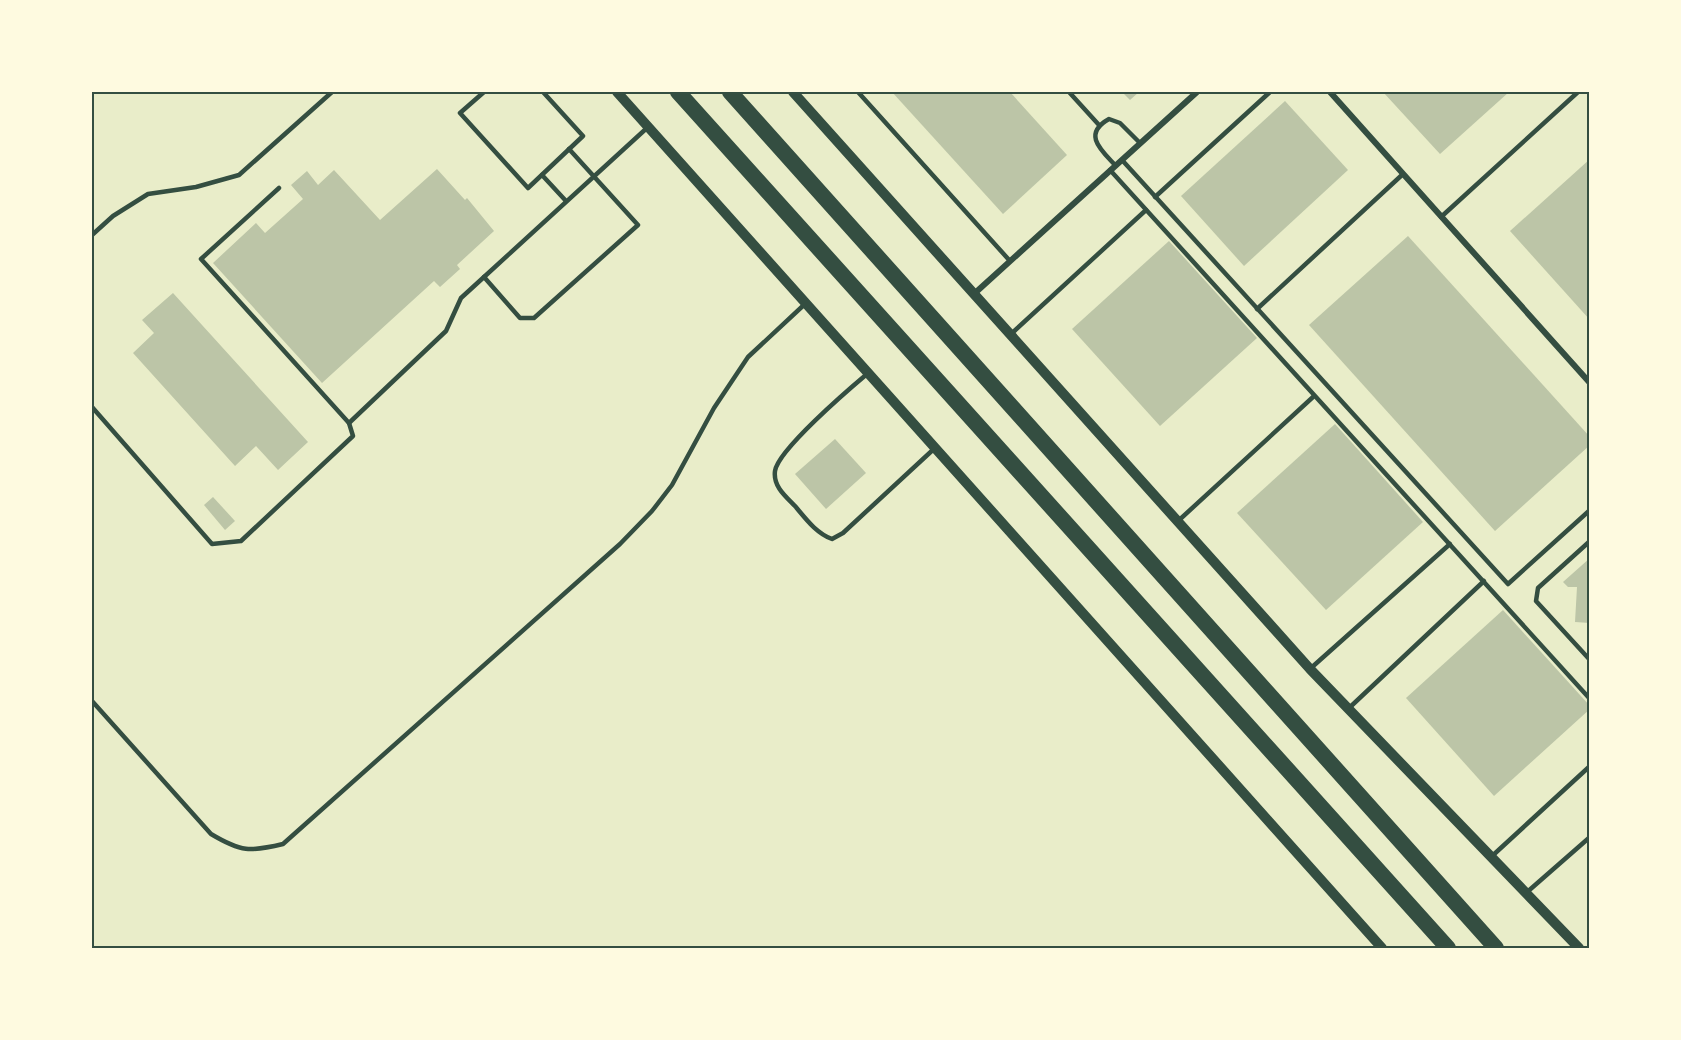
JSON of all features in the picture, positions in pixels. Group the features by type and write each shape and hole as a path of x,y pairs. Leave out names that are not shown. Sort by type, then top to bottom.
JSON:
{"highway":[{"path":"678,92 1448,948"},
{"path":"730,92 1496,948"}],"street":[{"path":"617,92 1382,948"},
{"path":"793,92 1311,669 1580,948"},
{"path":"975,293 1197,92"},
{"path":"1330,92 1590,383"}],"lane":[{"path":"92,236 113,216 148,194 196,187 239,175 332,92"},
{"path":"484,92 460,113 528,188 583,136 543,92"},
{"path":"858,92 1010,261"},
{"path":"1069,92 1100,125"},
{"path":"1155,197 1270,92"},
{"path":"1442,217 1578,92"},
{"path":"1140,143 1115,120 1109,119 1100,125 1095,133 1098,146 1112,168 1146,210 1313,397 1590,699"},
{"path":"349,423 446,331 461,298 648,127"},
{"path":"484,277 520,318 534,318 638,225 569,149"},
{"path":"1122,160 1508,584 1590,510"},
{"path":"1257,309 1403,174"},
{"path":"542,175 566,201"},
{"path":"92,407 212,544 242,542 353,436 349,423 201,259 279,188"},
{"path":"1011,334 1146,210"},
{"path":"92,701 211,834 233,847 258,850 283,844 620,544 652,511 677,477 735,374 748,357 806,303"},
{"path":"868,372 828,408 781,457 775,471 778,488 821,535 832,539 843,533 936,447"},
{"path":"1177,522 1313,397"},
{"path":"1590,541 1538,588 1536,601 1590,660"},
{"path":"1311,669 1450,544"},
{"path":"1348,709 1484,581"},
{"path":"1491,857 1590,766"},
{"path":"1526,893 1590,837"}],"building":[{"path":"892,92 1010,92 1067,155 1003,214"},
{"path":"1122,92 1139,92 1130,100"},
{"path":"1383,92 1509,92 1440,154"},
{"path":"1285,101 1348,170 1244,266 1181,196"},
{"path":"1590,159 1590,320 1510,231"},
{"path":"437,169 465,200 467,198 494,231 457,265 460,269 440,287 434,281 322,383 213,263 256,223 265,233 303,199 291,185 307,171 318,185 334,170 380,220"},
{"path":"1408,236 1590,437 1590,445 1495,531 1309,325"},
{"path":"1169,241 1257,338 1160,426 1072,329"},
{"path":"173,293 308,442 278,470 256,446 235,466 133,353 154,333 142,320"},
{"path":"1335,424 1423,522 1326,610 1237,513"},
{"path":"835,439 866,473 826,509 795,474"},
{"path":"213,497 235,521 225,530 204,505"},
{"path":"1590,558 1590,623 1575,622 1577,587 1568,587 1563,582"},
{"path":"1503,610 1590,706 1590,709 1494,796 1406,698"}]}
